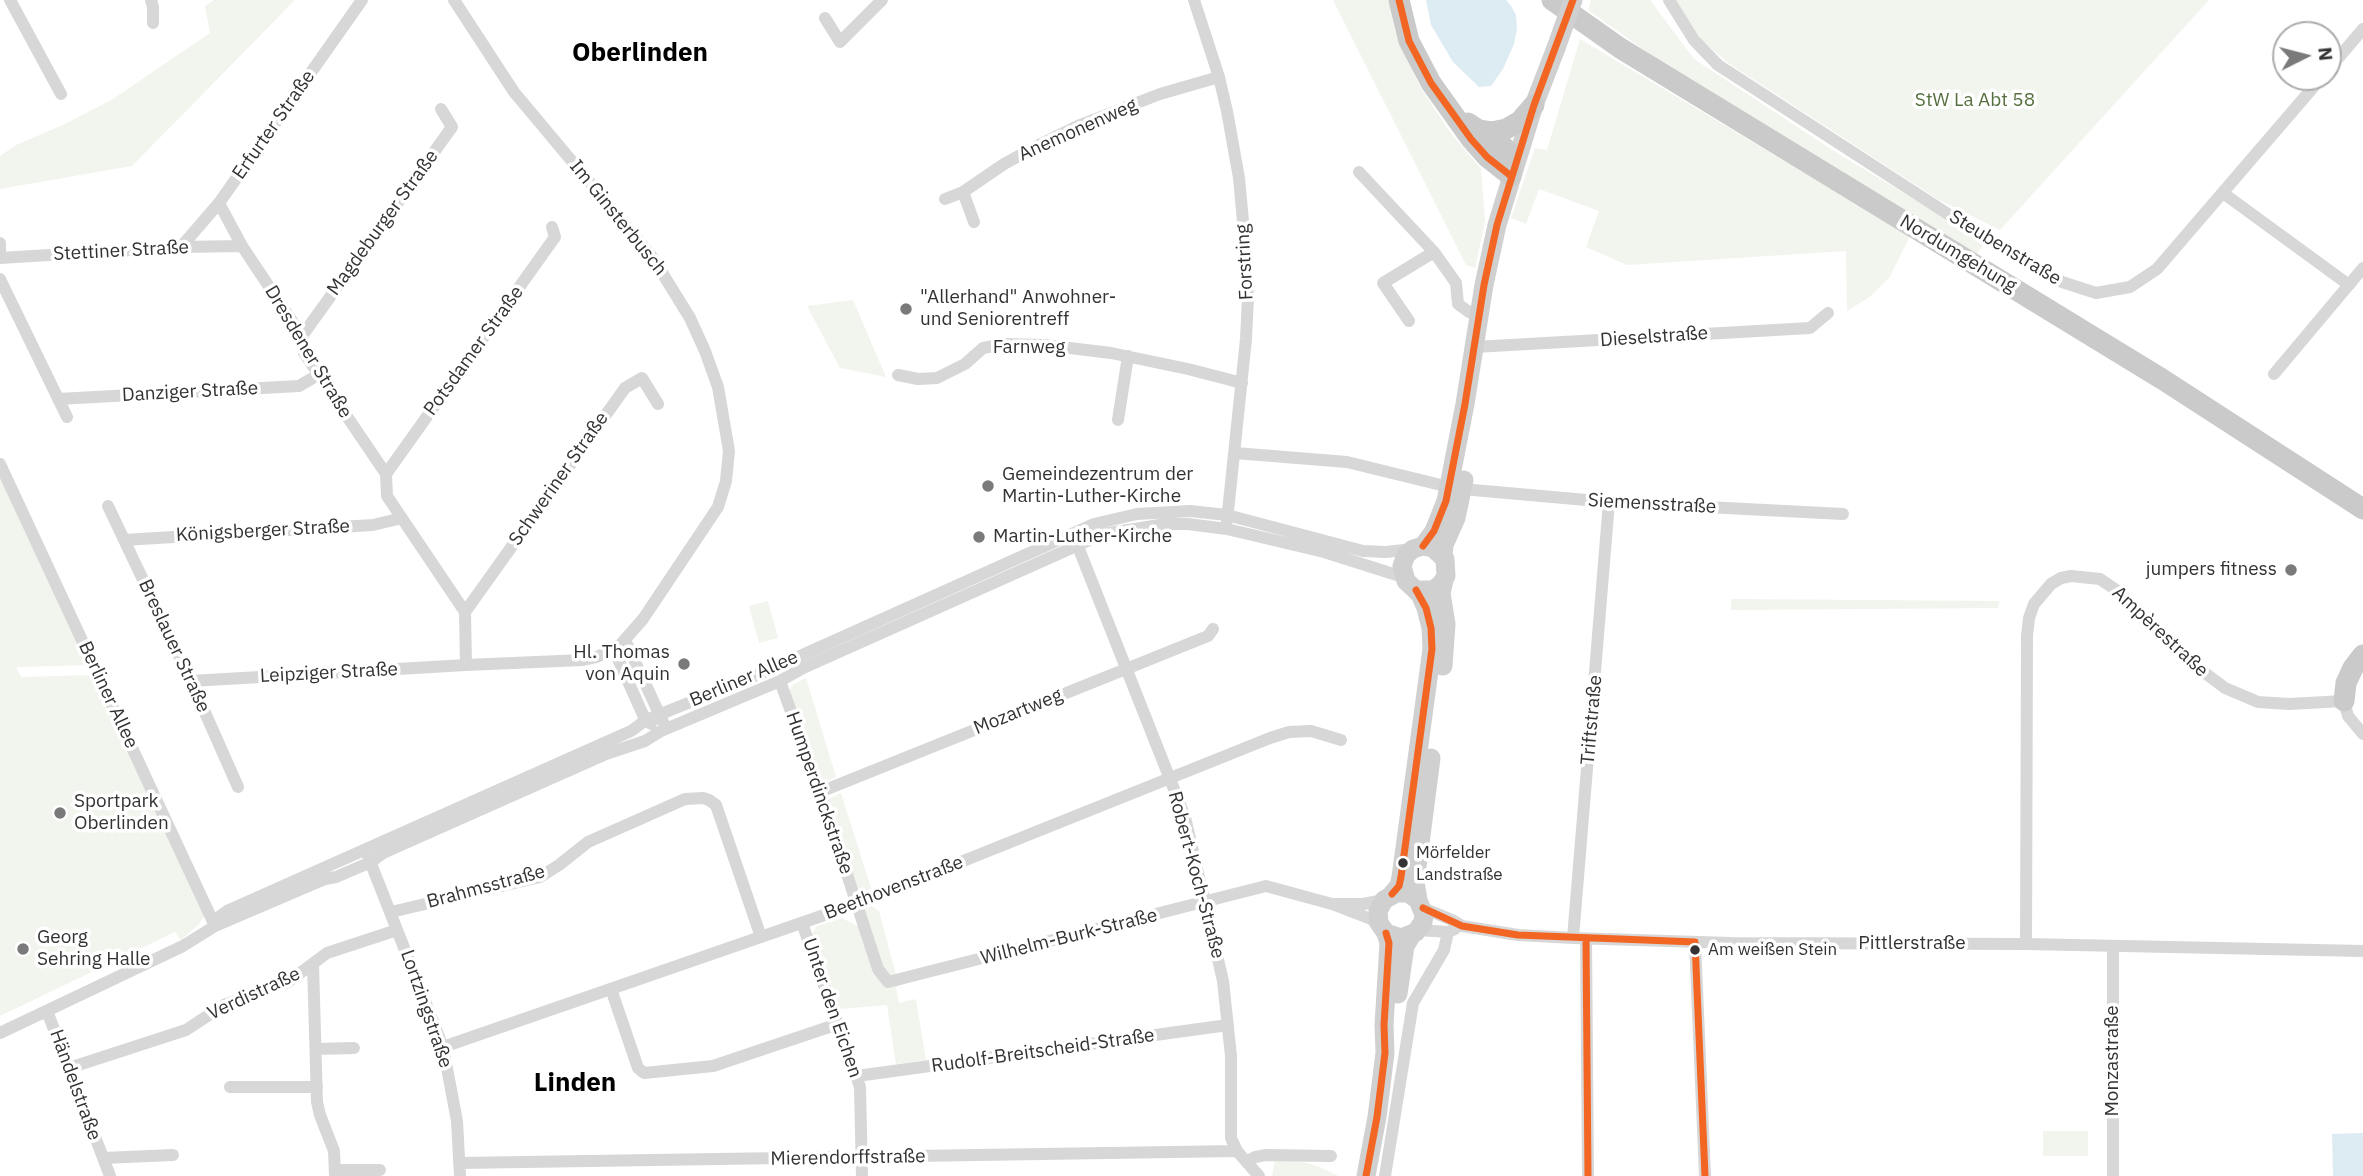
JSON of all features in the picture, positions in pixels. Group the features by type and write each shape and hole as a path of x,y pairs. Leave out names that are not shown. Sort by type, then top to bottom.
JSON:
{"main road":[{"name":"Nordumgehung","path":"1552,0 1619,48 2162,379 2363,509"},
{"path":"1385,1053 1393,1029 1405,946 1423,922 1415,883 1445,647 1446,624 1441,593 1447,570 1443,549 1456,518 1454,467 1479,314 1492,246 1511,176 1573,0"},
{"path":"1401,6 1414,53 1442,99 1487,157 1511,176"},
{"path":"1442,99 1457,115 1504,147 1510,154 1511,176"},
{"path":"1476,129 1492,132 1506,129 1520,121 1534,105"},
{"path":"1366,1176 1385,1053 1384,1024 1389,954 1378,911 1399,886 1401,877 1432,649 1429,618 1410,584 1404,560 1418,548 1438,522 1456,488 1470,440 1475,347"},
{"path":"1418,548 1433,548 1443,556"},
{"path":"1410,584 1431,591 1444,580"},
{"path":"2344,701 2346,683 2363,655"},
{"path":"1388,897 1404,892 1420,904"},
{"path":"1384,930 1396,938 1415,933"}],"street":[{"path":"10,0 61,94"},
{"path":"151,0 153,23"},
{"name":"Erfurter Straße","path":"181,247 219,202 362,0"},
{"name":"Im Ginsterbusch","path":"454,0 514,92 653,258 690,318 718,387 729,451 723,495 712,519 643,618 614,650"},
{"path":"825,18 840,42 882,0"},
{"name":"Forstring","path":"1194,0 1219,77 1234,146 1245,243 1248,297 1227,529"},
{"name":"Steubenstraße","path":"1669,0 1694,40 1718,65 1968,227 2074,288 2096,293 2124,289 2140,282 2164,262 2310,91"},
{"path":"2342,54 2363,29"},
{"name":"Anemonenweg","path":"945,199 963,192 1004,164 1080,125 1160,94 1219,77"},
{"name":"Magdeburger Straße","path":"302,336 452,127 441,109"},
{"path":"1359,172 1434,253 1456,283 1458,304 1469,312 1479,314"},
{"path":"963,192 974,222"},
{"path":"2223,193 2349,285"},
{"name":"Dresdener Straße","path":"219,202 242,246 302,336 304,353 386,474 387,496 465,612"},
{"name":"Potsdamer Straße","path":"386,474 555,237 552,227"},
{"name":"Stettiner Straße","path":"0,251 242,246"},
{"path":"1409,321 1383,283 1434,253"},
{"path":"2274,374 2363,268"},
{"path":"0,279 66,417"},
{"name":"Dieselstraße","path":"1475,347 1810,328 1828,313"},
{"name":"Farnweg","path":"898,375 918,379 945,375 991,345 1045,345 1128,356 1242,383"},
{"path":"1118,420 1128,356"},
{"name":"Danziger Straße","path":"58,399 299,386 318,375"},
{"name":"Schweriner Straße","path":"465,612 625,388 642,378 658,404"},
{"name":"Siemensstraße","path":"1235,453 1347,462 1456,488 1609,502 1843,514"},
{"name":"Berliner Allee","path":"0,464 215,926"},
{"name":"Triftstraße","path":"1588,1176 1580,939 1609,502"},
{"name":"Breslauer Straße","path":"108,506 238,787"},
{"name":"Berliner Allee","path":"215,926 224,912 631,731 646,720 867,626 1073,532 1114,518 1156,511 1227,515 1410,584"},
{"name":"Königsberger Straße","path":"124,540 373,525 402,517"},
{"name":"Berliner Allee","path":"0,1033 183,946 215,926 371,862 383,853 606,754 645,741 664,730 780,681 803,668 1111,532 1166,524 1188,524 1363,551 1386,552 1418,548"},
{"name":"Robert-Koch-Straße","path":"1073,532 1185,817 1219,954 1231,1056 1230,1128 1237,1151"},
{"name":"Ampèrestraße","path":"2026,944 2027,636 2034,604 2051,584 2061,578 2081,575 2100,579 2110,585 2201,670 2245,699 2289,704 2344,701"},
{"path":"465,612 466,666 583,660 614,650 646,720 664,730"},
{"name":"Mozartweg","path":"820,792 1208,636 1213,629"},
{"path":"625,640 660,715 664,730"},
{"name":"Leipziger Straße","path":"191,681 466,666"},
{"name":"Humperdinckstraße","path":"780,681 856,904"},
{"path":"2344,701 2348,716 2355,728 2363,734"},
{"name":"Beethovenstraße","path":"443,1047 856,904 1270,738 1289,732 1311,731 1341,740"},
{"name":"Brahmsstraße","path":"391,912 540,877 588,842 685,799 703,798 716,806 761,937"},
{"name":"Lortzingstraße","path":"365,849 443,1047 452,1089 460,1169"},
{"name":"Wilhelm-Burk-Straße","path":"856,904 878,970 888,982 1259,887 1270,886 1332,904 1371,919 1384,930"},
{"name":"Wilhelm-Burk-Straße","path":"1332,904 1363,904 1388,897"},
{"name":"Pittlerstraße","path":"1420,904 1462,926 1518,935 1580,939 2363,951"},
{"name":"Unter den Eichen","path":"802,923 860,1087 862,1176"},
{"path":"1415,933 1448,932 1462,926"},
{"name":"Verdistraße","path":"69,1068 186,1030 218,1008 288,982 334,950 397,930"},
{"path":"1385,1176 1411,1011 1417,994 1444,950 1448,932"},
{"path":"1695,942 1705,1176"},
{"name":"Monzastraße","path":"2113,947 2113,1176"},
{"path":"313,964 318,1108 333,1146 335,1173 380,1170"},
{"path":"611,989 638,1068 644,1073 713,1066 838,1024"},
{"name":"Händelstraße","path":"47,1011 110,1176"},
{"name":"Rudolf-Breitscheid-Straße","path":"857,1076 1228,1025"},
{"path":"316,1049 354,1048"},
{"path":"230,1087 317,1087"},
{"path":"1237,1151 1259,1176"},
{"name":"Mierendorffstraße","path":"460,1169 862,1157 1237,1151"},
{"name":"Händelstraße","path":"103,1158 173,1155"},
{"path":"1247,1161 1266,1155 1331,1156"}],"green space":[{"path":"214,0 295,0 132,166 0,189 0,156 16,145 113,99 210,33 205,6"},
{"path":"1333,0 1390,0 1396,33 1419,85 1450,132 1481,169 1485,222 1475,268 1466,265"},
{"path":"1591,0 1650,0 1694,59 1837,153 1986,242 1976,255 1661,62 1588,10"},
{"name":"StW La Abt 58","path":"1675,0 2209,0 2000,230 1939,200 1728,63 1702,40"},
{"path":"1580,39 1910,236 1889,278 1871,296 1847,311 1846,251 1627,265 1586,247 1599,211 1539,189 1526,224 1511,218 1535,148 1547,150"},
{"path":"853,300 886,377 840,368 807,306"},
{"name":"Sportpark Oberlinden","path":"0,459 90,665 16,667 21,677 95,675 208,912 181,940 175,932 0,1016"},
{"path":"1731,599 1999,601 1998,608 1731,610"},
{"path":"768,601 778,638 759,643 749,606"},
{"path":"806,678 836,777 827,781 819,777 789,692 792,685"},
{"path":"841,793 871,888 865,891 858,889 828,805 829,799"},
{"path":"872,906 879,911 899,986 896,987 899,1003 916,999 926,1060 896,1064 887,1005 839,1009 812,934 817,926 842,918 857,926 866,923 862,909"},
{"path":"2043,1131 2088,1131 2088,1156 2043,1156"},
{"path":"1275,1159 1292,1159 1339,1176 1272,1176"}],"shaded area":[{"path":"1426,0 1506,0 1511,6 1516,15 1514,44 1503,69 1491,86 1479,87 1453,62 1431,25"},
{"path":"2363,1133 2363,1176 2333,1176 2332,1134"}],"transit line":[{"path":"1399,0 1409,41 1431,83 1471,139 1487,157 1511,176"},
{"path":"1423,546 1434,531 1446,501 1497,225 1534,105 1573,0"},
{"path":"1392,894 1399,886 1401,877 1432,649 1426,608 1416,590"},
{"path":"1423,908 1462,926 1518,935 1695,942"},
{"path":"1366,1176 1385,1053 1389,943 1386,933"},
{"path":"1586,939 1588,1176"},
{"path":"1695,942 1705,1176"}],"place":[{"name":"\"Allerhand\" Anwohner- und Seniorentreff","path":"906,309"},
{"name":"Gemeindezentrum der Martin-Luther-Kirche","path":"988,486"},
{"name":"Martin-Luther-Kirche","path":"979,537"},
{"name":"jumpers fitness","path":"2291,570"},
{"name":"Hl. Thomas von Aquin","path":"684,664"},
{"name":"Sportpark Oberlinden","path":"60,813"},
{"name":"Mörfelder Landstraße","path":"1403,863"},
{"name":"Georg Sehring Halle","path":"23,949"},
{"name":"Am weißen Stein","path":"1695,950"}],"district":[{"name":"Oberlinden","path":"640,53"},
{"name":"Linden","path":"575,1083"}]}
